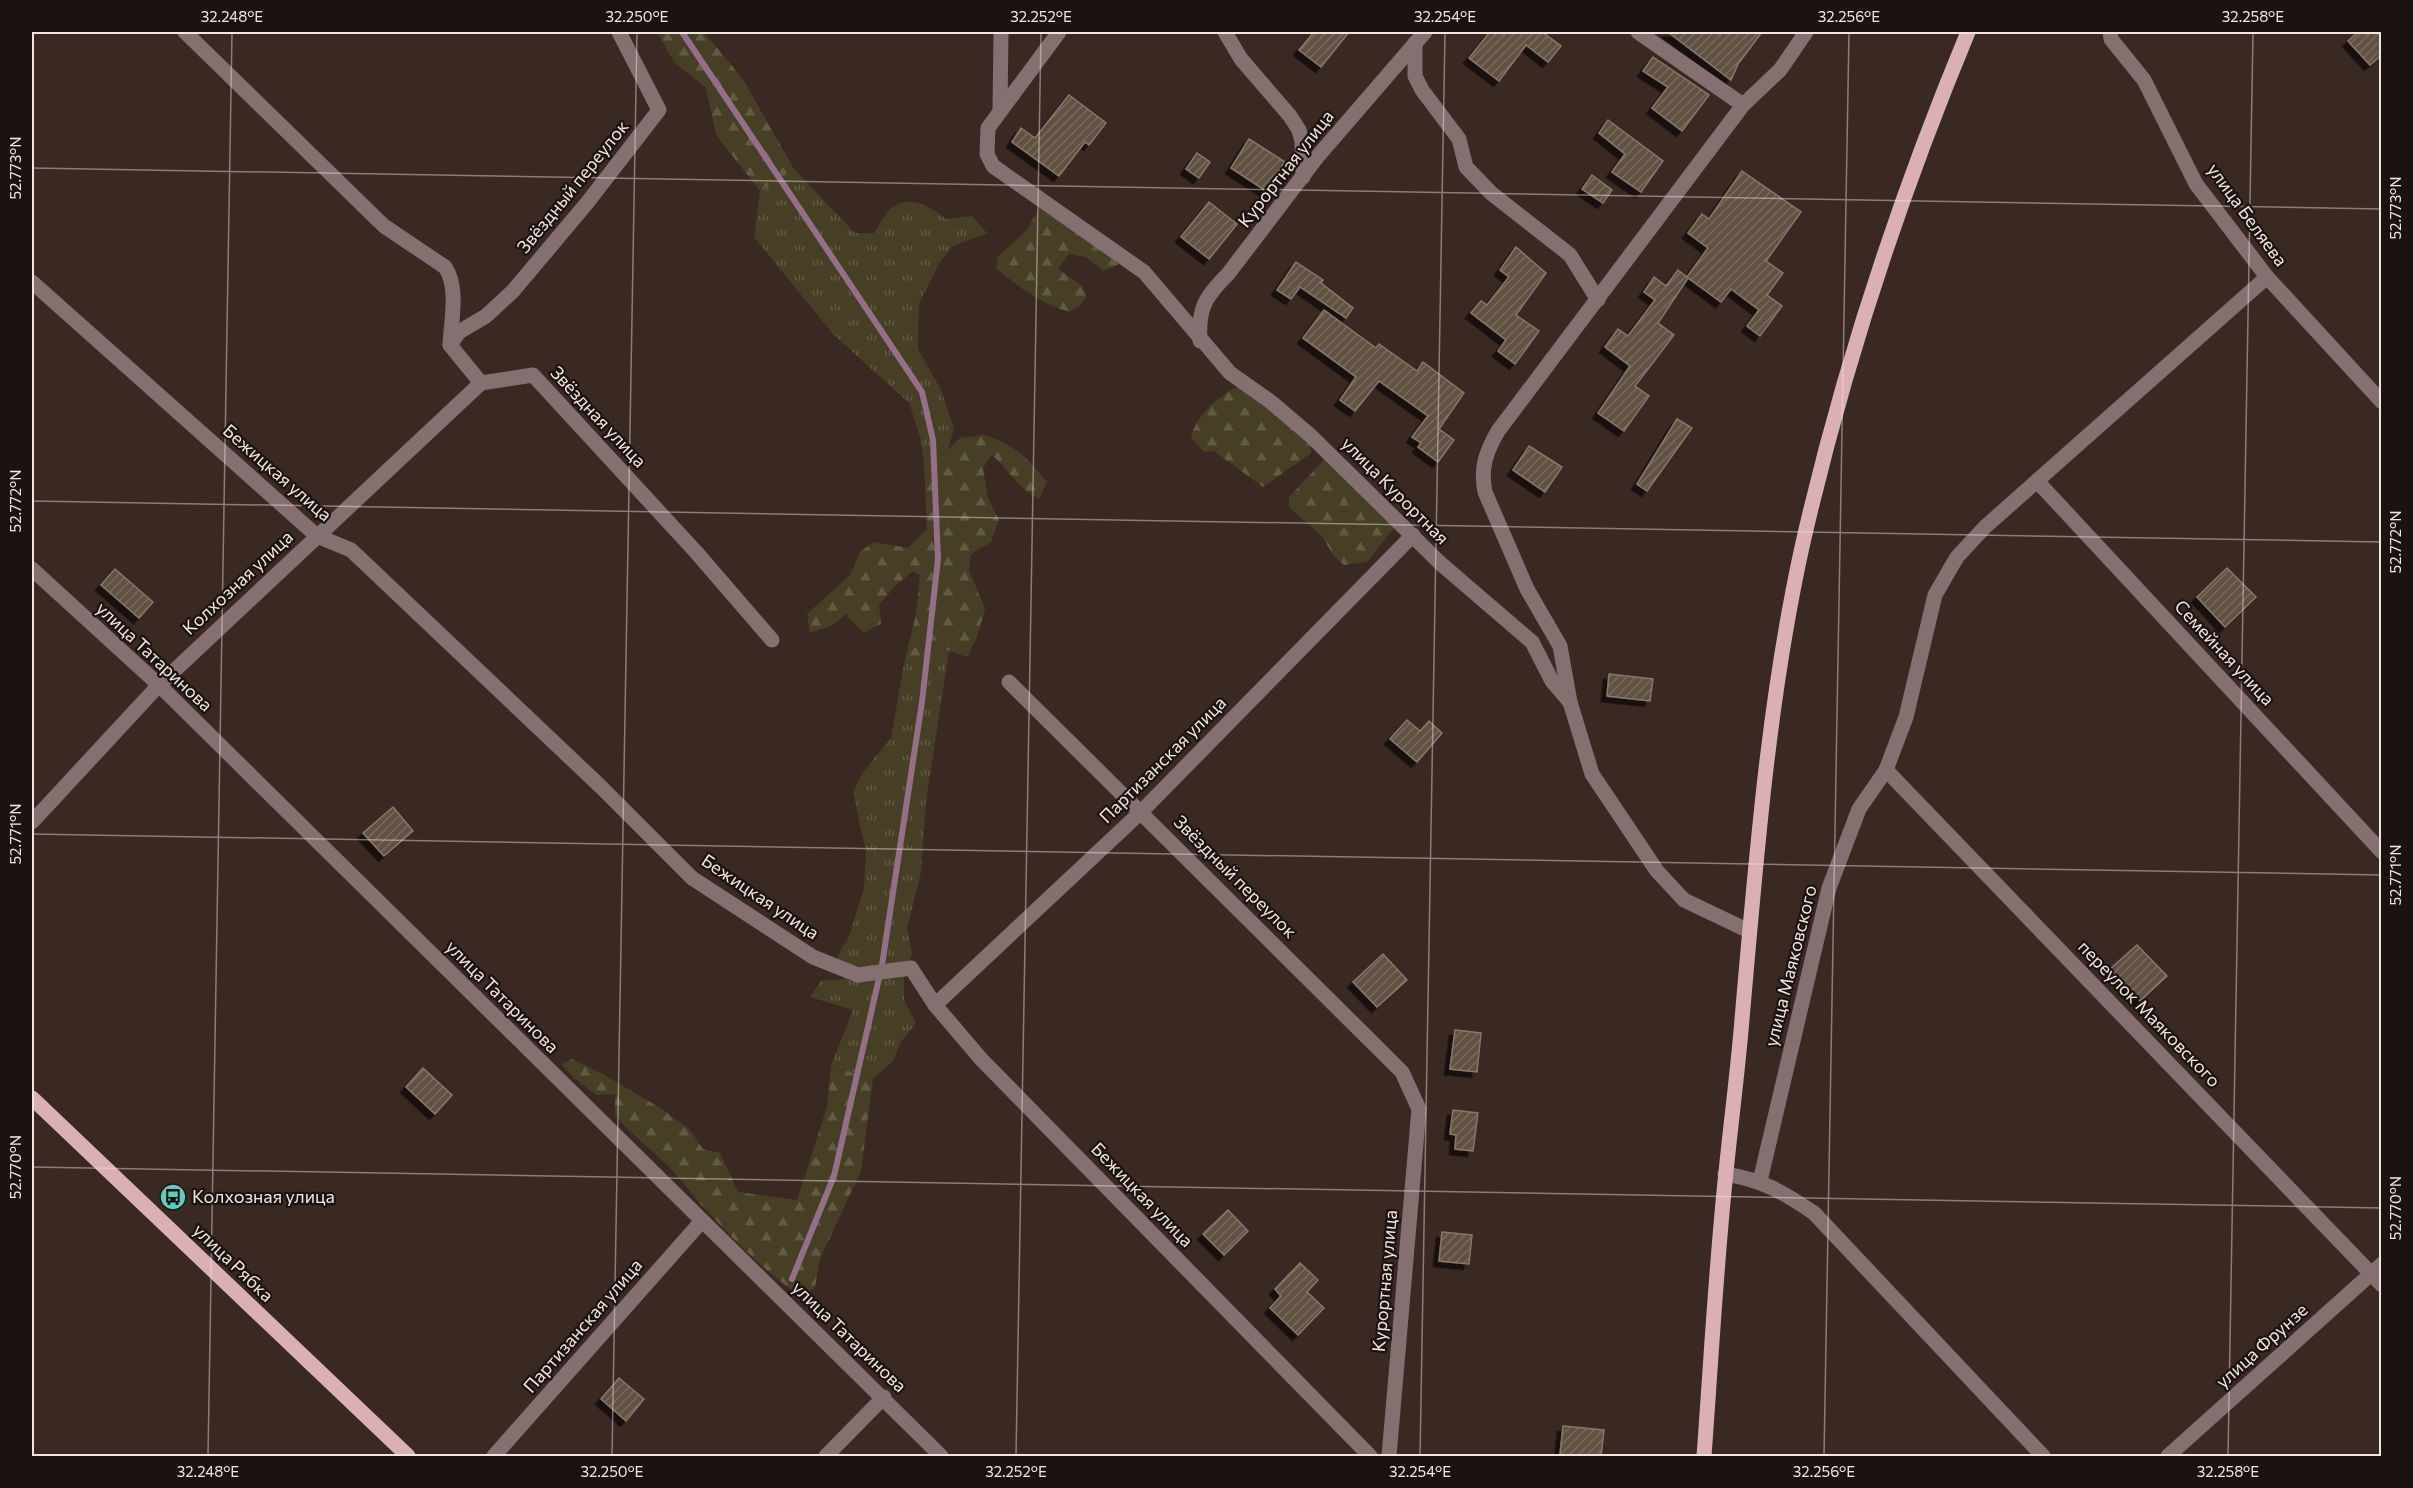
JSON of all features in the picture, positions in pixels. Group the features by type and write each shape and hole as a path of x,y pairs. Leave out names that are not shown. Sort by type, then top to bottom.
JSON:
{"main road":[{"path":"1704,1456 1725,1174 1749,931 1781,656 1802,549 1826,448 1876,278 1919,156 1968,32"},
{"name":"улица Рябка","path":"32,1098 408,1456"}],"street":[{"path":"185,32 384,226 445,267 451,276 453,290 450,345 481,383"},
{"name":"Звёздный переулок","path":"450,345 459,332 486,316 513,291 587,203 659,111 619,32"},
{"path":"1000,110 1002,32"},
{"path":"1000,110 1059,32"},
{"path":"1225,32 1241,59 1290,116 1299,130 1302,142 1303,177"},
{"path":"1638,32 1743,105"},
{"path":"1570,702 1560,646 1527,589 1485,492 1482,478 1486,453 1498,431 1743,105 1780,70 1806,32"},
{"name":"улица Беляева","path":"2110,32 2111,39 2144,80 2196,184 2267,277 2382,402"},
{"path":"1420,37 1413,58 1415,76 1422,90 1459,139 1467,167 1491,193 1570,255 1598,300"},
{"name":"Курортная улица","path":"1200,341 1199,321 1212,291 1228,274 1303,177 1420,37"},
{"name":"улица Курортная","path":"1000,110 988,128 987,154 993,166 1144,272 1174,305 1200,341 1230,373 1271,402 1311,436 1440,563 1532,642 1552,681 1570,702 1592,774 1657,871 1684,900 1749,931"},
{"name":"улица Маяковского","path":"1760,1181 1829,888 1859,809 1886,770 1906,717 1935,595 1957,557 1985,527 2267,277"},
{"name":"Бежицкая улица","path":"32,282 317,536 351,550 592,778 692,878 813,957 858,975 911,968 935,1005 981,1059 1370,1456"},
{"name":"Звёздная улица","path":"481,383 533,375 696,552 772,640"},
{"name":"Колхозная улица","path":"32,822 159,686 481,383"},
{"name":"Семейная улица","path":"2037,481 2382,852"},
{"name":"Партизанская улица","path":"935,1005 1142,811 1413,535"},
{"name":"улица Татаринова","path":"32,569 159,686 701,1222 884,1397 941,1456"},
{"name":"Звёздный переулок","path":"1009,682 1142,811 1402,1072 1419,1109"},
{"name":"переулок Маяковского","path":"1886,770 2378,1275"},
{"name":"Курортная улица","path":"1389,1456 1419,1109"},
{"path":"1725,1174 1760,1181 1786,1194 1814,1213 2043,1456"},
{"name":"Партизанская улица","path":"494,1456 701,1222"},
{"name":"улица Фрунзе","path":"2168,1456 2378,1275"},
{"path":"826,1456 884,1397"}],"green space":[{"path":"657,32 704,32 742,78 794,169 760,191 716,135 706,88 674,62"},
{"path":"794,169 855,233 874,233 890,209 897,204 912,202 927,206 946,219 972,216 987,233 953,246 942,259 919,303 918,349 941,390 954,428 948,450 924,463 921,440 909,403 833,334 754,237 760,191"},
{"path":"1040,207 1122,263 1103,271 1086,257 1069,254 1058,269 1082,286 1087,296 1079,306 1069,312 1030,294 996,268 998,256 1026,231"},
{"path":"1257,385 1310,427 1311,453 1263,487 1214,451 1204,452 1191,438 1201,416 1219,398 1236,388"},
{"path":"984,435 1020,453 1047,482 1039,499 1019,485 992,455 983,468 988,498 999,520 991,542 971,554 969,570 985,609 977,637 967,657 939,647 904,664 916,614 920,575 913,571 895,586 879,605 881,624 863,633 846,614 833,625 810,633 807,614 850,575 860,552 873,542 908,548 927,529 924,463 948,450 960,438"},
{"path":"1326,458 1395,527 1367,562 1344,565 1333,555 1322,536 1289,507 1289,497"},
{"path":"939,647 949,651 926,801 921,872 907,928 912,953 904,979 904,1000 916,1023 900,1043 893,1061 873,1079 831,1066 853,1010 810,997 821,981 844,979 837,957 850,934 864,888 866,852 853,792 863,772 891,738 904,664"},
{"path":"572,1059 603,1074 662,1109 690,1130 703,1149 720,1153 738,1192 797,1200 827,1107 831,1066 873,1079 861,1171 820,1259 815,1287 802,1297 752,1257 702,1206 671,1169 615,1115 615,1094 596,1095 574,1078 561,1064"}],"building":[{"path":"1314,32 1349,32 1321,67 1299,50"},
{"path":"1490,32 1542,32 1561,46 1548,62 1526,45 1499,81 1469,58"},
{"path":"1668,32 1762,32 1738,64 1731,80"},
{"path":"2358,32 2382,32 2382,55 2370,65 2348,41"},
{"path":"1653,57 1709,95 1682,131 1652,108 1668,87 1643,71"},
{"path":"1069,95 1106,123 1089,145 1085,142 1059,176 1012,142 1021,128 1035,138"},
{"path":"1608,120 1663,161 1641,192 1612,172 1625,154 1599,133"},
{"path":"1249,139 1285,162 1266,191 1231,168"},
{"path":"1197,153 1210,162 1199,178 1186,169"},
{"path":"1742,171 1801,212 1766,261 1783,273 1767,295 1782,306 1760,336 1747,326 1759,310 1731,289 1721,302 1688,278 1658,323 1674,335 1635,386 1649,396 1624,431 1598,413 1630,366 1605,347 1618,329 1628,336 1655,300 1644,292 1654,277 1666,286 1678,270 1687,277 1708,248 1688,233 1702,214 1709,219"},
{"path":"1592,175 1612,190 1603,203 1582,189"},
{"path":"1209,202 1237,224 1209,259 1181,237"},
{"path":"1516,247 1546,273 1516,315 1539,331 1515,364 1498,351 1506,340 1471,313 1481,301 1487,305 1509,277 1500,270"},
{"path":"1296,262 1323,280 1321,283 1353,308 1346,318 1300,287 1291,299 1277,290"},
{"path":"1324,310 1376,348 1379,344 1417,371 1423,362 1464,393 1439,429 1454,440 1438,462 1418,447 1421,443 1412,437 1428,416 1379,381 1355,411 1340,400 1356,377 1303,338"},
{"path":"1677,419 1692,428 1647,491 1637,484"},
{"path":"1529,446 1562,467 1545,492 1513,470"},
{"path":"2227,568 2256,597 2225,627 2197,597"},
{"path":"115,569 153,602 139,618 101,585"},
{"path":"1609,674 1653,679 1650,701 1607,696"},
{"path":"1407,720 1420,731 1429,721 1442,733 1417,762 1390,739"},
{"path":"393,807 413,831 384,856 363,833"},
{"path":"2137,945 2167,976 2140,1001 2110,969"},
{"path":"1383,954 1407,980 1377,1007 1353,982"},
{"path":"1455,1030 1481,1033 1477,1072 1450,1069"},
{"path":"423,1068 452,1095 435,1114 406,1087"},
{"path":"1453,1110 1478,1113 1473,1151 1455,1149 1456,1135 1450,1134"},
{"path":"1228,1210 1248,1231 1224,1255 1203,1234"},
{"path":"1442,1232 1472,1235 1469,1264 1439,1261"},
{"path":"1300,1263 1318,1280 1307,1292 1324,1308 1298,1335 1270,1308 1281,1296 1275,1289"},
{"path":"619,1378 644,1399 626,1421 601,1399"},
{"path":"1563,1426 1604,1430 1601,1456 1560,1455"}],"waterway":[{"path":"682,32 922,392 933,440 938,559 922,702 882,965 834,1176 792,1279"}],"place":[{"name":"Колхозная улица","path":"173,1197"}]}
